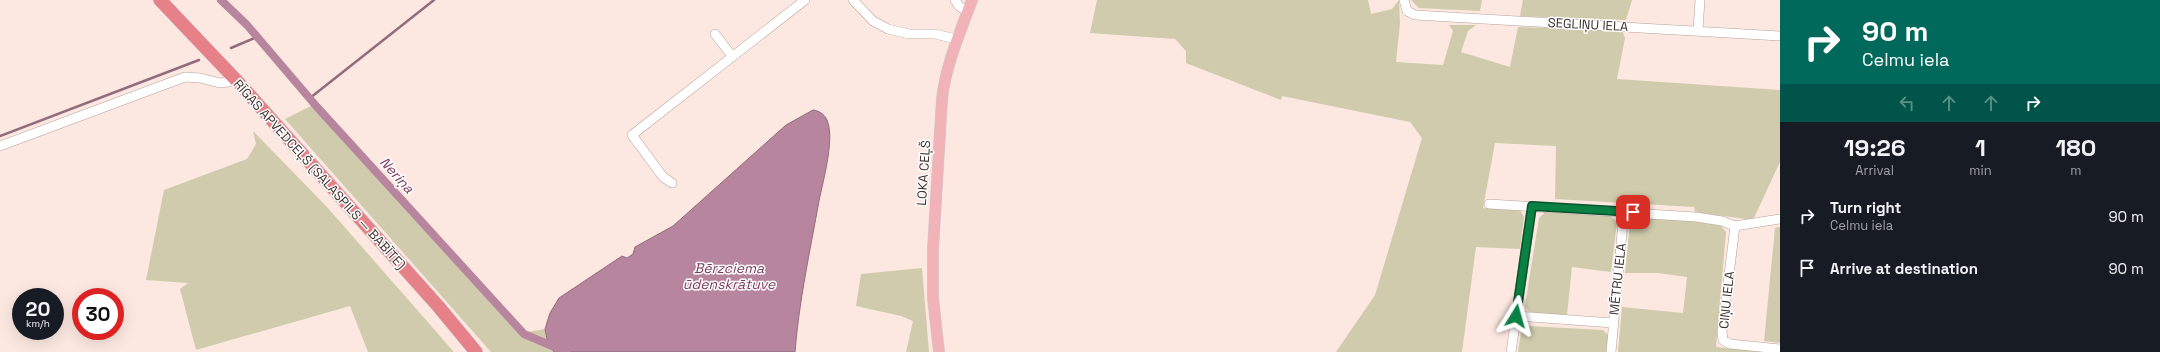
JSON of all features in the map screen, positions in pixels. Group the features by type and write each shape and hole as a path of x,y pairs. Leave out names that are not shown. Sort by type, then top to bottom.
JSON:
{"highway":[{"name":"RĪGAS APVEDCEĻŠ (SALASPILS — BABĪTE)","path":"160,0 237,81 438,306 476,352"}],"main road":[{"name":"LOKA CEĻŠ","path":"939,352 933,298 935,208 944,84 956,38 972,0"}],"street":[{"path":"672,184 664,177 629,132 805,0"},
{"path":"853,0 873,21 888,29 909,34 935,34 956,38"},
{"path":"954,0 959,6 968,12"},
{"path":"1698,30 1700,0"},
{"name":"SEGLIŅU IELA","path":"1404,1 1407,11 1415,15 1698,30 1780,36"},
{"path":"715,34 732,56"},
{"path":"0,146 185,77 200,78 220,83 237,81"},
{"path":"1489,204 1696,216 1722,220 1735,226 1780,219"},
{"path":"1511,352 1532,206"},
{"name":"MĒTRU IELA","path":"1611,352 1624,211"},
{"name":"CIŅU IELA","path":"1735,226 1722,332 1723,340 1730,344 1780,349"},
{"path":"1516,316 1613,322"}],"shaded area":[{"path":"1097,0 1368,0 1371,14 1392,9 1399,0 1400,23 1396,62 1443,65 1453,31 1449,25 1476,25 1468,31 1461,52 1510,67 1518,27 1622,30 1625,38 1617,79 1780,90 1780,162 1753,220 1695,212 1694,207 1555,199 1556,146 1495,143 1483,208 1520,210 1524,217 1520,249 1476,247 1462,352 1336,352 1375,295 1422,138 1410,122 1282,96 1281,100 1186,63 1186,51 1175,39 1090,33"},
{"path":"1411,0 1482,0 1480,11 1419,8"},
{"path":"1523,0 1632,0 1626,20 1520,16"},
{"path":"317,103 527,332 545,329 548,344 554,352 491,352 285,119"},
{"path":"253,131 327,207 454,352 368,352 350,306 196,350 180,289 188,283 146,280 164,190 247,159 256,144"},
{"path":"1546,211 1611,216 1617,222 1611,272 1572,267 1567,315 1530,313 1525,306 1539,218"},
{"path":"1637,218 1694,221 1721,226 1726,232 1716,347 1766,352 1618,352 1622,307 1683,313 1687,277 1658,273 1625,273 1630,223"},
{"path":"1780,227 1780,343 1764,341 1775,228"},
{"path":"922,268 929,352 906,352 913,321 901,316 856,306 861,274"},
{"path":"1528,326 1603,330 1609,336 1607,352 1518,352 1521,332"}],"water":[{"name":"Bērzciema ūdenskrātuve","path":"813,110 820,112 826,118 830,131 830,140 802,295 795,352 554,352 548,344 545,329 550,313 559,298 622,256 627,258 633,254 635,247 673,226 786,125"}],"waterway":[{"name":"Neriņa","path":"221,0 247,25 317,107 524,334 566,352"},
{"path":"310,98 434,0"},
{"path":"231,48 257,37"},
{"path":"0,136 199,60"}],"route":[{"path":"1516,316 1532,206 1633,212"}]}
